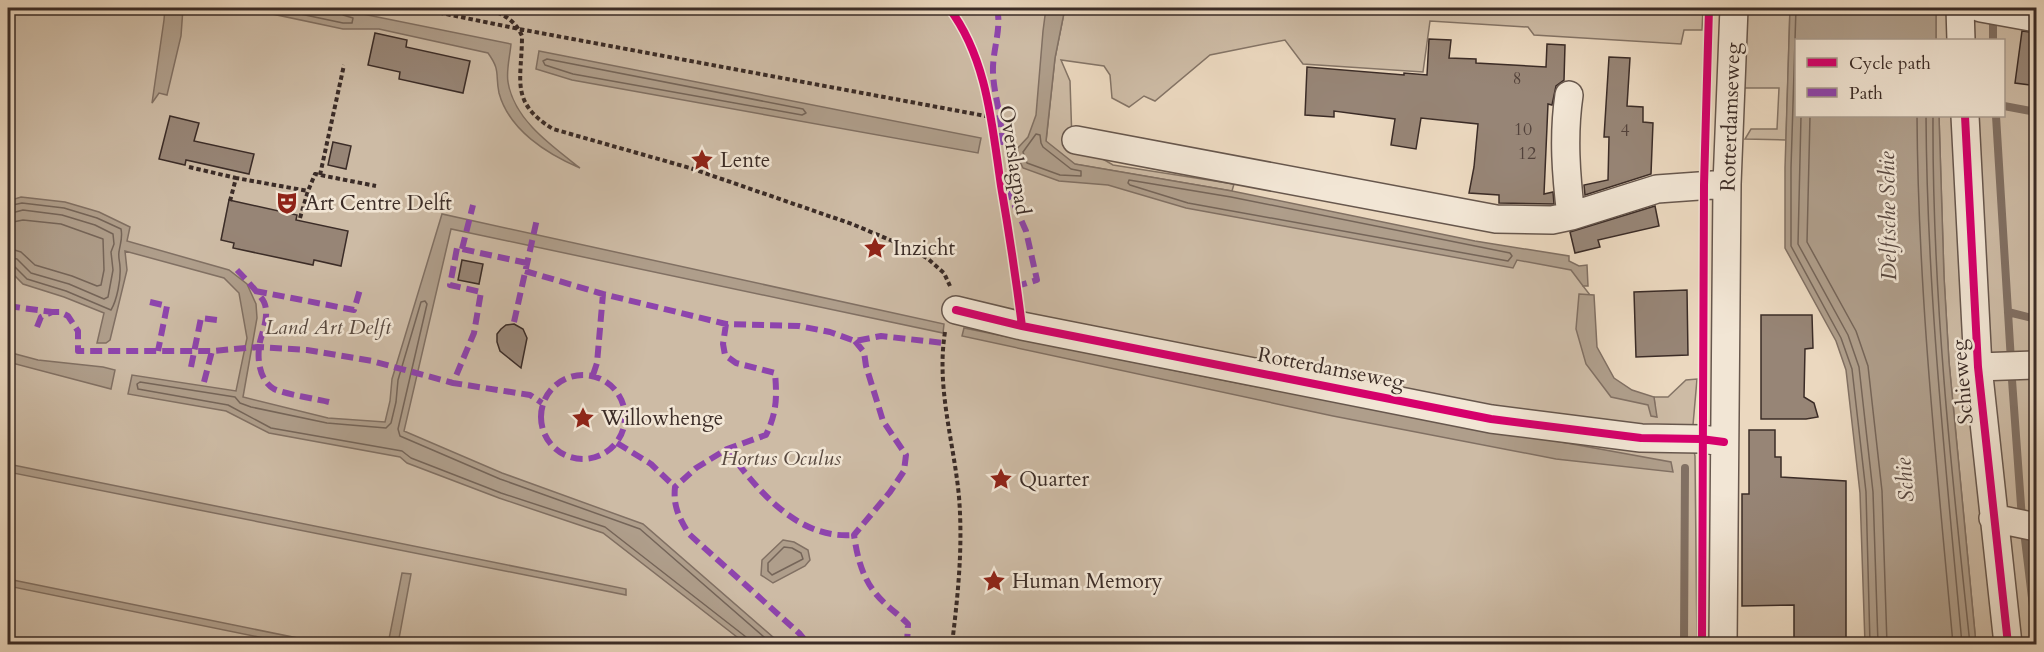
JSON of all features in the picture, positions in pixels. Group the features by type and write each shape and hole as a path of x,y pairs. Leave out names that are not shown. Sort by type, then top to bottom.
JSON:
{"street":[{"name":"Rotterdamseweg","path":"1723,645 1727,183 1734,8"},
{"path":"1960,8 1961,39"},
{"path":"1981,8 2037,18"},
{"path":"1569,95 1565,171 1571,216"},
{"name":"Schieweg","path":"1965,117 1978,367 2000,520 2008,645"},
{"path":"1076,141 1496,219 1551,220 1657,189 1727,183"},
{"name":"Rotterdamseweg","path":"956,310 1022,326 1491,419 1621,436 1724,442"},
{"path":"1978,367 2037,366"},
{"path":"2000,520 2037,527"}],"path":[{"path":"417,8 991,117"},
{"path":"483,8 504,15 519,29 522,36 520,84 522,96 527,107 543,122 567,134 701,172 852,224 902,244 927,258 944,273 953,294 956,310 946,328 942,361 945,411 958,487 961,544 960,580 952,645"},
{"path":"320,175 344,65"},
{"path":"189,167 308,191"},
{"path":"300,218 315,174 376,186"},
{"path":"230,201 236,177"}],"green space":[{"name":"Land Art Delft","path":"8,8 1058,8 1035,157 1582,271 1583,286 1590,295 1584,295 1588,341 1612,385 1651,401 1656,417 1654,397 1668,397 1686,380 1697,379 1693,425 1667,430 1694,451 1695,456 1697,644 8,644"},
{"path":"1065,8 1703,8 1702,30 1684,30 1681,44 1534,35 1528,27 1430,21 1423,72 1303,64 1285,40 1210,55 1155,101 1144,96 1129,107 1112,98 1110,75 1104,66 1061,60 1070,81 1072,141 1113,165 1234,184 1232,191 1074,164 1046,142 1055,58"},
{"path":"1747,8 1790,8 1786,140 1745,139 1751,129 1777,129 1779,88 1744,88"},
{"path":"1936,8 2036,8 2036,644 1976,644 1949,362 1944,277 1939,117 2005,117 2005,39 1936,39"}],"water":[{"path":"165,8 183,8 181,36 167,95 159,93 152,103 164,20"},
{"path":"244,8 333,8 511,44 508,82 518,108 536,131 580,168 543,148 520,129 511,118 499,93 496,69 488,53 379,29 343,29"},
{"path":"1046,8 1065,8 1055,58 1046,141 1075,164 1232,191 1475,241 1569,256 1569,261 1579,266 1587,265 1588,286 1583,286 1571,270 1517,260 1513,268 1186,208 1108,185 1059,181 1023,168 1015,151 1028,137 1036,115"},
{"path":"1790,8 1936,8 1936,39 1795,39 1795,117 1939,117 1949,362 1976,644 1865,644 1860,493 1846,370 1836,341 1785,248"},
{"path":"539,51 981,138 978,153 572,80 536,69"},
{"path":"21,197 65,202 99,212 130,227 127,241 229,270 247,284 256,304 257,318 243,397 328,418 385,422 392,379 442,214 944,324 943,333 451,229 404,431 502,473 643,524 781,644 746,644 603,533 499,498 407,463 400,457 269,433 226,411 128,394 132,375 236,391 247,338 239,293 224,278 125,251 127,270 110,340 106,343 97,343 104,313 23,284 8,269 8,201"},
{"path":"1579,294 1594,295 1597,347 1614,378 1632,390 1654,397 1657,417 1651,416 1648,405 1611,397 1586,364 1576,329"},
{"path":"964,328 1247,385 1671,462 1673,472 1556,459 1333,416 962,336"},
{"path":"8,352 38,360 115,370 111,389 8,362"},
{"path":"8,464 626,589 626,595 8,472"},
{"path":"783,540 794,542 808,550 810,560 805,566 773,583 761,575 762,560"},
{"path":"402,573 411,574 398,644 388,644"},
{"path":"8,579 327,644 293,644 8,586"}],"building":[{"path":"2022,31 2037,33 2037,86 2015,83"},
{"path":"375,33 407,40 406,47 470,61 463,93 399,79 400,72 368,65"},
{"path":"1429,39 1451,40 1449,58 1476,59 1476,63 1546,67 1547,44 1565,45 1564,80 1556,86 1552,105 1548,104 1544,194 1553,192 1554,204 1499,203 1499,195 1469,193 1478,124 1421,118 1416,149 1391,145 1395,119 1334,111 1334,117 1305,115 1307,67 1427,75"},
{"path":"1609,57 1630,58 1627,106 1643,107 1643,122 1653,123 1651,174 1585,195 1584,185 1608,180 1609,137 1604,137"},
{"path":"170,116 199,123 194,141 254,154 249,174 186,160 185,165 159,159"},
{"path":"333,142 351,146 346,169 328,165"},
{"path":"229,200 297,215 296,220 348,231 341,266 314,260 313,265 233,248 234,243 221,240"},
{"path":"1655,206 1659,226 1598,240 1600,247 1575,253 1570,232"},
{"path":"462,260 483,264 479,284 458,280"},
{"path":"1687,290 1688,355 1636,357 1634,292"},
{"path":"1761,315 1812,315 1813,348 1805,349 1804,397 1814,403 1818,417 1761,419"},
{"path":"514,324 523,329 527,338 521,368 500,351 497,342 497,334 501,329 506,325"},
{"path":"1749,430 1775,430 1775,457 1781,457 1781,477 1846,481 1846,645 1794,645 1794,605 1742,606 1742,494 1749,494"}],"waterway":[{"path":"1993,23 1993,39"},
{"path":"2005,106 2036,112"},
{"path":"1996,117 2011,361"},
{"path":"2008,312 2036,319"},
{"path":"2012,380 2022,519"},
{"path":"1684,644 1685,468"},
{"path":"2024,531 2036,631"}],"marked path":[{"path":"997,8 998,24 993,73 1002,137 1001,147"},
{"path":"1007,188 1026,231 1037,280 1017,286"},
{"path":"462,249 473,205"},
{"path":"514,322 537,219"},
{"path":"527,263 457,248 450,285 481,292 474,333 453,383 530,395 542,403"},
{"path":"237,270 264,302 266,320 259,344 259,359 262,373 269,385 293,395 329,402"},
{"path":"525,271 603,294 726,324 799,326 830,332 855,341 881,336 944,343"},
{"path":"255,291 354,310 361,286"},
{"path":"593,375 597,363 603,294"},
{"path":"150,302 167,306 158,351"},
{"path":"8,306 52,312"},
{"path":"37,327 41,317 52,312 60,312 68,316 78,331 78,351 212,351 258,347 307,350 372,361 453,383"},
{"path":"191,367 201,318 217,320"},
{"path":"726,324 723,344 725,355 736,363 775,373 774,412 766,435 727,449 696,468 675,487 676,506 689,534 799,633 808,644"},
{"path":"855,341 864,352 883,421 906,455 904,471 890,492 854,535 855,543 867,581 883,602 908,624 907,644"},
{"path":"204,382 212,351"},
{"path":"575,375 591,375 607,382 618,393 625,409 625,417 622,433 613,447 591,459 575,459 559,452 548,441 541,425 541,409 548,393 559,382 575,375"},
{"path":"617,443 651,464 675,487"},
{"path":"727,449 766,496 797,521 834,534 854,535"}],"cycle path":[{"name":"Overslagpad","path":"949,8 972,48 986,93 1022,326"},
{"path":"1702,644 1704,185 1709,8"},
{"path":"1965,117 1978,367 2008,644"},
{"path":"956,310 1022,326 1491,419 1641,438 1701,439 1724,442"}],"place":[{"name":"Lente","path":"702,160"},
{"name":"Art Centre Delft","path":"287,203"},
{"name":"Inzicht","path":"875,248"},
{"name":"Willowhenge","path":"583,418"},
{"name":"Quarter","path":"1001,479"},
{"name":"Human Memory","path":"994,581"}],"water label":[{"name":"Delftsche Schie","path":"1887,216"},
{"name":"Schie","path":"1904,480"}],"park label":[{"name":"Hortus Oculus","path":"781,458"}]}
